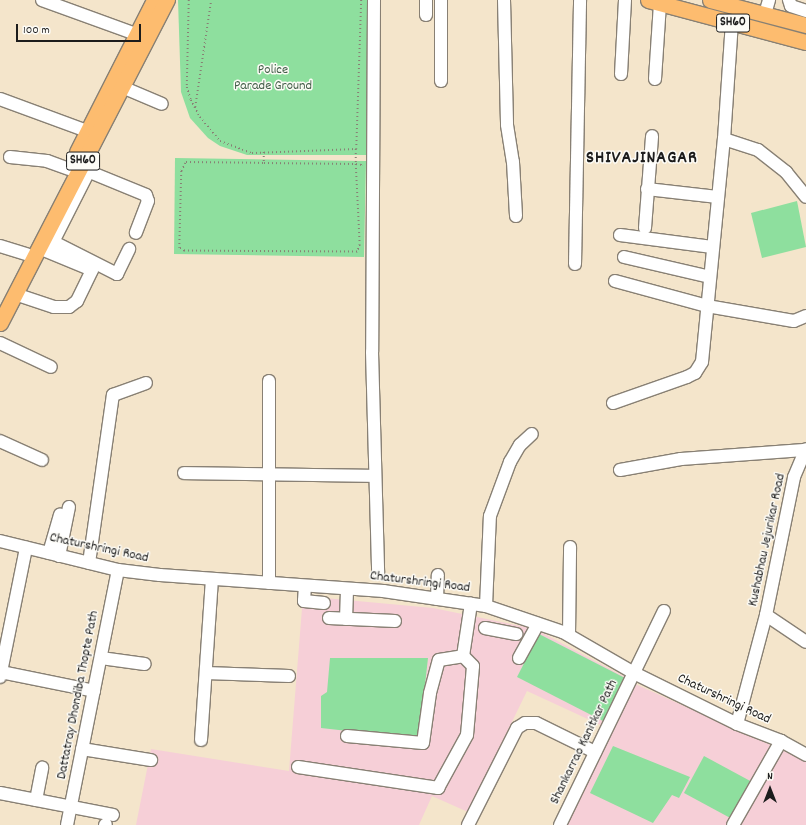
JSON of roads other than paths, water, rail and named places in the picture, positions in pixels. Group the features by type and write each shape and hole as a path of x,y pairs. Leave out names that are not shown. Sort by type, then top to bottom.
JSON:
{"main road":[{"name":"SH60","path":"1,315 41,245 79,169 87,131 154,0"},
{"name":"SH60","path":"1,315 15,294 41,245 167,0"},
{"name":"SH60","path":"710,0 767,7 798,13"},
{"name":"SH60","path":"654,2 806,42"}],"street":[{"path":"42,0 136,34"},
{"path":"374,0 372,352 378,573"},
{"path":"426,0 426,15"},
{"path":"441,0 441,81"},
{"path":"504,0 507,125 513,162 516,216"},
{"path":"574,264 580,0"},
{"path":"621,74 625,0"},
{"path":"654,2 656,79"},
{"path":"613,403 695,373 702,362 712,247 724,139 732,23"},
{"path":"122,87 162,104"},
{"path":"0,99 87,131"},
{"path":"645,228 652,136"},
{"path":"724,139 758,150 786,172 806,197"},
{"path":"10,157 47,161 79,169 146,195 148,201 136,233"},
{"path":"647,189 718,198"},
{"path":"620,235 712,247"},
{"path":"0,246 41,245 117,274 130,249"},
{"path":"15,294 54,307 69,307 77,301 92,270 41,245"},
{"path":"624,257 710,276"},
{"path":"615,281 707,306 794,321 806,316"},
{"path":"0,343 51,367"},
{"path":"269,381 269,583"},
{"path":"89,563 113,395 146,383"},
{"path":"486,606 492,511 510,462 520,445 532,434"},
{"path":"0,441 42,460"},
{"path":"620,470 681,459 805,450"},
{"name":"Kushabhau Jejurikar Road","path":"805,450 794,477 766,615 806,642"},
{"path":"184,473 375,476"},
{"path":"54,555 65,511"},
{"name":"Chaturshringi Road","path":"0,541 118,570 347,589 486,606 569,636 634,673 737,724 781,741 806,755"},
{"path":"569,636 570,547"},
{"path":"26,548 0,674 94,691"},
{"name":"Dattatray Dhondiba Thopte Path","path":"67,825 118,570"},
{"path":"437,599 438,574"},
{"path":"201,740 212,579"},
{"path":"305,586 304,601 324,603"},
{"path":"346,619 347,589"},
{"path":"463,656 471,604"},
{"name":"Shankarrao Kanitkar Path","path":"560,825 664,610"},
{"path":"500,630 503,612"},
{"path":"737,724 766,615"},
{"path":"329,618 395,621"},
{"path":"519,658 538,624"},
{"path":"485,628 516,634"},
{"path":"347,736 423,743 430,693 439,660 463,656"},
{"path":"298,767 438,788 467,734 473,666 463,656"},
{"path":"100,658 145,664"},
{"path":"206,673 289,676"},
{"path":"468,825 517,728 525,723 536,723 596,752"},
{"path":"734,825 781,741"},
{"path":"82,749 150,760"},
{"path":"36,800 42,768"},
{"path":"0,795 71,807 108,821"}],"district":[{"name":"SHIVAJINAGAR","path":"642,159"}],"park label":[{"name":"Police Parade Ground","path":"273,78"}]}
